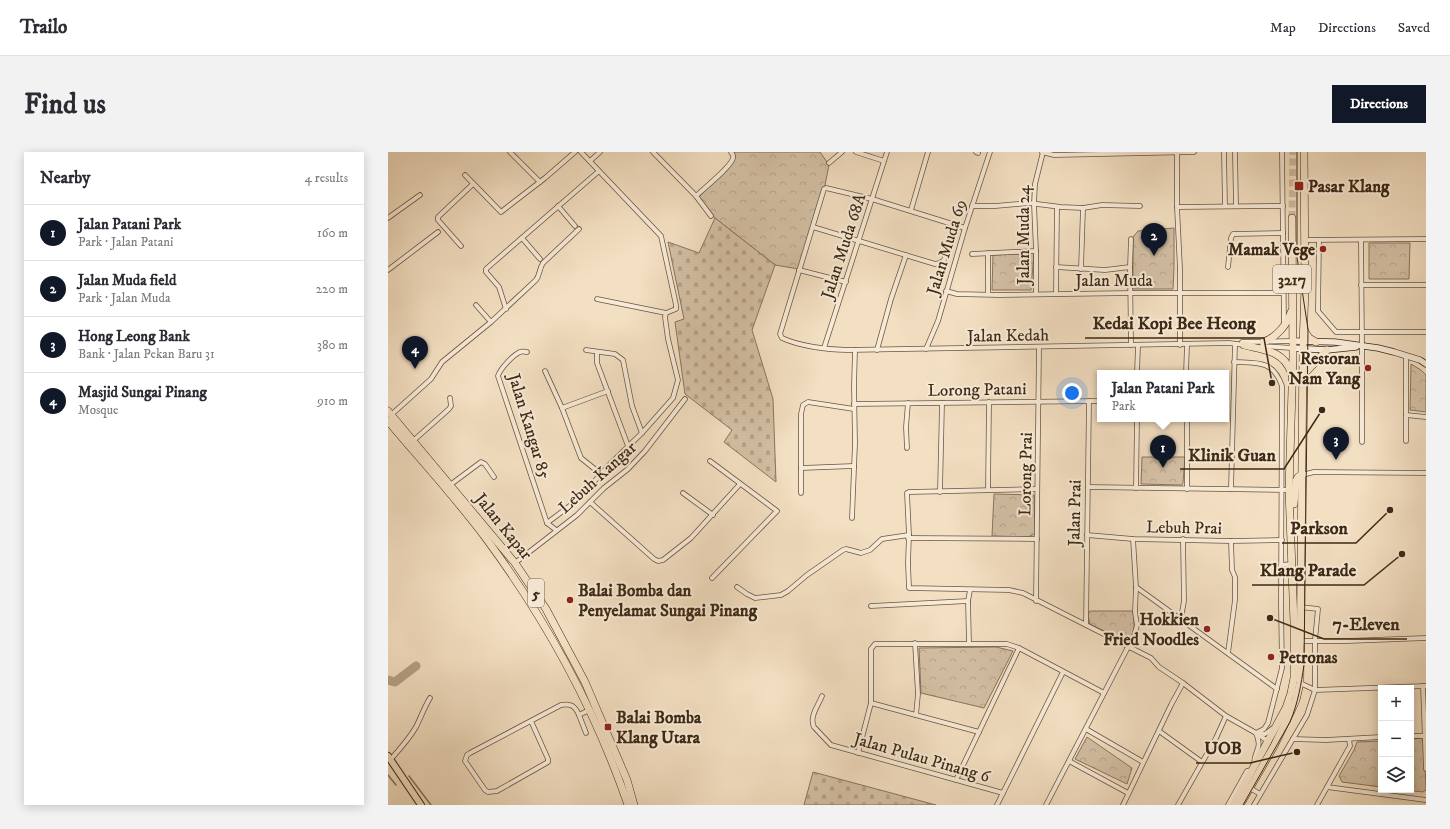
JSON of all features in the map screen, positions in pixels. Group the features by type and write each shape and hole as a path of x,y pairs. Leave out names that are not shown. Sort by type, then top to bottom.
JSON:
{"highway":[{"name":"3217","path":"1240,805 1250,788 1271,744 1296,700 1300,683 1303,345 1305,286 1304,152"},
{"name":"3217","path":"1233,805 1254,768 1271,744 1276,726 1289,700 1294,678 1292,564 1285,490 1291,398 1292,218"},
{"path":"1263,342 1270,340 1284,325 1289,319 1292,308"},
{"path":"1304,327 1308,338 1316,342"},
{"path":"1244,345 1268,350 1286,362 1292,375 1291,398"},
{"path":"1303,375 1327,350"},
{"name":"Jalan Kapar","path":"389,416 413,441 515,563 546,609 579,668 627,780 634,805"},
{"name":"Jalan Kapar","path":"389,416 462,508 499,557 534,608 589,710 608,752 628,805"},
{"path":"1291,544 1294,486 1298,477 1302,475"}],"main road":[{"path":"389,758 421,805"}],"street":[{"path":"510,152 540,182"},
{"path":"465,175 501,212 540,182 575,152"},
{"path":"581,152 661,236 676,309 666,313 597,299"},
{"path":"590,161 600,152"},
{"path":"653,152 696,196 711,216"},
{"path":"696,196 727,167 733,158 731,152"},
{"path":"829,163 842,152"},
{"path":"856,152 884,161"},
{"name":"Jalan Muda 68A","path":"824,348 887,152"},
{"path":"911,210 928,152"},
{"name":"Jalan Muda 69","path":"926,349 938,321 965,228 990,152"},
{"path":"1043,152 1054,155 1194,152"},
{"name":"Jalan Muda 24","path":"1036,294 1034,204 1036,179 1043,152"},
{"path":"1177,152 1177,207 1180,254 1180,345"},
{"path":"1224,152 1225,206"},
{"path":"1235,152 1236,206"},
{"path":"1282,152 1284,325"},
{"path":"506,308 499,286 486,270 599,171"},
{"path":"461,246 438,220 438,218 473,184"},
{"path":"846,282 799,270 824,190 826,188 911,210 965,228"},
{"path":"388,218 420,195"},
{"path":"972,206 1034,204 1083,208 1102,205 1140,206"},
{"path":"558,206 575,226"},
{"path":"1056,294 1058,206"},
{"path":"1177,207 1283,206"},
{"path":"1081,269 1083,208"},
{"path":"813,227 935,264 944,260 954,225"},
{"path":"389,416 431,379 442,362 491,322 538,277 542,263 579,229"},
{"path":"388,270 438,232"},
{"path":"1228,267 1231,238 1234,234 1283,233"},
{"path":"522,238 540,259"},
{"path":"1131,239 1131,345"},
{"path":"1304,240 1426,239"},
{"path":"1319,240 1318,311 1336,332 1426,332"},
{"path":"1361,240 1362,442"},
{"path":"972,254 1036,250"},
{"path":"988,253 988,294"},
{"path":"877,350 906,255"},
{"path":"1056,267 1105,270 1130,267"},
{"name":"Jalan Kedah","path":"799,270 780,334 782,338 824,348 836,350 877,350 1235,344"},
{"path":"1361,285 1426,285"},
{"name":"Jalan Muda","path":"946,291 957,294 1283,293"},
{"path":"476,305 491,322"},
{"path":"556,530 548,522 571,506 642,433 673,398 678,380 668,339 665,317 666,313"},
{"path":"1235,344 1244,342 1263,342 1292,345"},
{"path":"1303,345 1316,342 1336,342 1378,348 1406,356 1426,364"},
{"path":"1235,344 1303,345 1327,350 1362,346"},
{"path":"1231,489 1235,344"},
{"path":"1186,370 1188,345"},
{"path":"1137,370 1138,346"},
{"name":"Lorong Prai","path":"1036,600 1039,347"},
{"path":"586,350 615,354 623,360 632,406 642,433"},
{"path":"852,518 856,350"},
{"name":"Jalan Kangar 85","path":"527,352 520,352 503,366 499,371 498,376 548,522"},
{"path":"597,352 597,363 628,446"},
{"path":"1406,356 1406,441"},
{"path":"1234,362 1267,365 1279,376 1282,386 1285,490 1281,565 1282,668 1266,727 1256,732"},
{"path":"545,371 562,408 581,458 601,474"},
{"path":"562,408 608,391"},
{"path":"413,441 449,410 451,406 450,398"},
{"name":"Lebuh Kangar","path":"515,563 577,515 604,488 628,469 645,451 685,399"},
{"name":"Jalan Prai","path":"1086,625 1089,401"},
{"name":"Lorong Patani","path":"801,468 801,414 804,403 808,402 854,406 908,403 1097,401"},
{"path":"988,490 989,402"},
{"path":"907,448 906,427 908,403"},
{"path":"940,492 942,403"},
{"path":"1406,415 1426,417"},
{"path":"1136,488 1137,422"},
{"path":"1187,422 1187,489"},
{"path":"710,461 777,511 712,578"},
{"path":"450,485 481,462 485,464 494,476"},
{"path":"801,493 801,468 854,466"},
{"path":"1302,475 1314,472 1426,473"},
{"path":"590,502 654,560 658,561 663,560 691,538 740,484"},
{"path":"1088,487 1285,490"},
{"path":"1037,489 907,493 909,588 1009,590 1023,593 1151,658 1159,667 1183,683 1226,716 1256,732 1271,744"},
{"path":"683,493 713,515"},
{"name":"Lebuh Prai","path":"1087,536 1133,539 1231,541 1282,540"},
{"path":"738,587 755,598 781,595 843,550 846,549 860,553 870,550 882,539 909,537 1037,539"},
{"path":"1047,804 1129,648 1137,625 1135,612 1136,587 1133,539"},
{"path":"1181,618 1184,601 1183,539"},
{"path":"1228,653 1235,600 1235,577 1232,570 1231,541"},
{"path":"1281,565 1292,564"},
{"path":"1136,587 1181,618 1277,689"},
{"path":"969,643 968,601 970,590"},
{"path":"871,606 968,601"},
{"path":"1254,805 1307,715 1315,690 1315,640 1318,609 1300,607"},
{"path":"1300,641 1426,638"},
{"path":"915,643 918,694 916,715"},
{"path":"858,753 871,703 871,649 875,644 1008,644 1019,648 1104,693"},
{"path":"956,780 1019,648"},
{"path":"999,804 1063,672"},
{"path":"1123,805 1183,683"},
{"path":"1300,683 1315,690 1424,686 1426,769"},
{"name":"Jalan Pulau Pinang 6","path":"822,696 812,718 812,723 831,745 1003,793"},
{"path":"389,758 403,746 416,727 430,698"},
{"path":"871,703 979,732"},
{"path":"531,721 548,759 545,764 497,791 488,792 485,790 465,761 467,755 470,753 561,705 566,704 575,706 586,733"},
{"path":"579,715 589,710"},
{"path":"1178,805 1216,738 1226,716"},
{"path":"1256,732 1265,734 1276,726"},
{"path":"1086,729 1143,762"},
{"path":"1159,731 1202,762"},
{"path":"1228,805 1247,771 1254,768 1254,758 1260,741 1256,732"},
{"path":"1414,736 1425,736"},
{"path":"1293,739 1378,737"},
{"path":"1317,805 1350,746 1349,739"},
{"path":"1069,761 1128,793"},
{"path":"1327,787 1426,800"},
{"path":"1250,788 1260,794"}],"green space":[{"path":"731,152 820,152 829,165 825,185 799,269 775,265 715,218 699,197 734,159"},
{"path":"715,218 775,265 752,330 773,399 776,482 724,442 732,430 685,394 675,322 684,319 668,242 699,253"},
{"path":"1174,228 1173,289 1133,289 1133,237 1138,231"},
{"path":"1369,243 1410,243 1409,279 1369,279"},
{"path":"1034,253 1031,290 992,290 993,255"},
{"path":"1411,364 1426,375 1426,412 1410,410"},
{"path":"1142,457 1185,457 1182,485 1141,484"},
{"path":"994,494 1034,495 1035,534 1028,537 992,536"},
{"path":"1090,611 1133,611 1134,629 1132,638 1126,642 1090,624 1088,615"},
{"path":"996,647 1013,651 984,708 921,693 919,648"},
{"path":"1087,737 1132,768 1127,784 1075,759"},
{"path":"1424,738 1426,790 1423,792 1414,791 1414,739"},
{"path":"1378,741 1378,787 1342,782 1339,776 1357,742"},
{"path":"813,772 936,805 804,805"}],"waterway":[{"path":"388,680 395,682 416,666"},
{"path":"388,775 396,785"},
{"path":"409,776 431,805"}],"tunnel":[{"path":"1292,218 1293,152"}],"tram line":[{"path":"1243,805 1290,722 1297,701 1304,665 1308,329 1297,257 1297,152"}],"place":[{"name":"Pasar Klang","path":"1299,186"},
{"name":"Mamak Vege","path":"1323,249"},
{"name":"Jalan Muda field","path":"1154,256"},
{"name":"Restoran Nam Yang","path":"1368,368"},
{"name":"Masjid Sungai Pinang","path":"415,369"},
{"name":"Kedai Kopi Bee Heong","path":"1272,383"},
{"name":"Klinik Guan","path":"1322,410"},
{"name":"Hong Leong Bank","path":"1336,460"},
{"name":"Jalan Patani Park","path":"1163,468"},
{"name":"Parkson","path":"1390,510"},
{"name":"Klang Parade","path":"1402,554"},
{"name":"Balai Bomba dan Penyelamat Sungai Pinang","path":"570,600"},
{"name":"7-Eleven","path":"1270,618"},
{"name":"Hokkien Fried Noodles","path":"1207,629"},
{"name":"Petronas","path":"1271,657"},
{"name":"Balai Bomba Klang Utara","path":"608,727"},
{"name":"UOB","path":"1297,752"}]}
